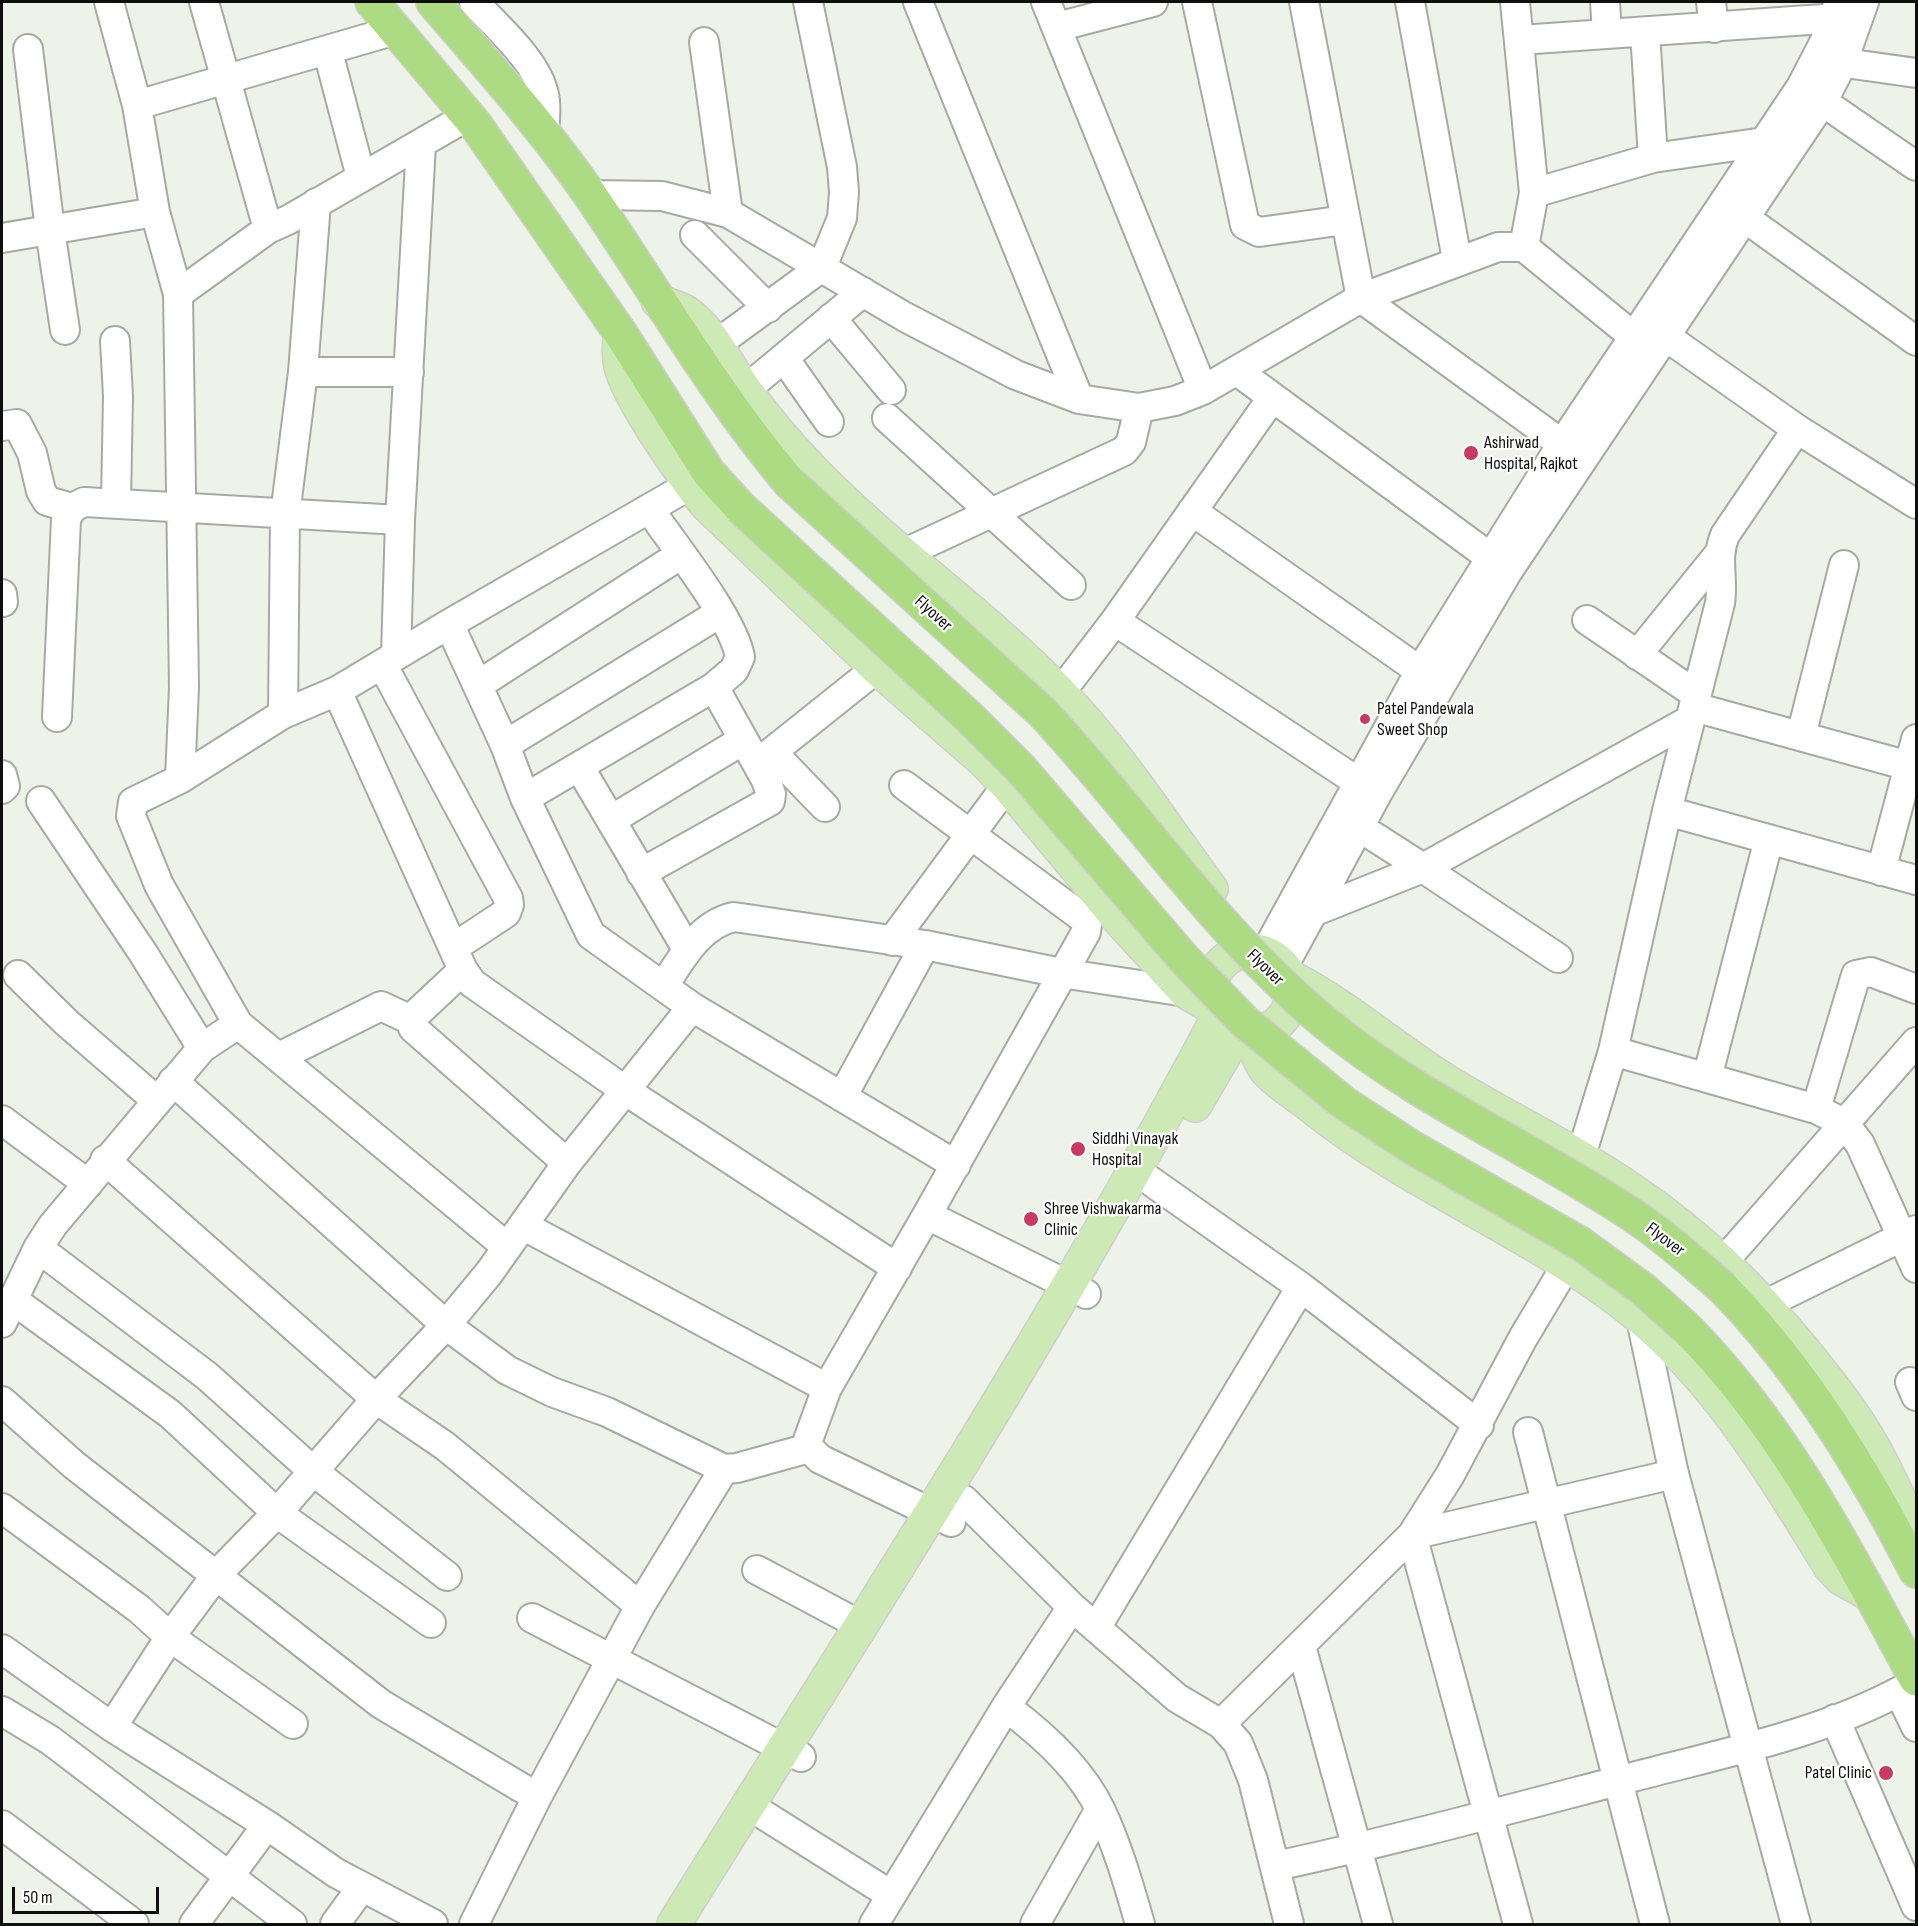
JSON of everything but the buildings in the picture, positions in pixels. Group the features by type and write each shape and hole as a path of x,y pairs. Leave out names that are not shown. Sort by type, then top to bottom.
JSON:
{"highway":[{"path":"372,2 468,116 540,214 621,334 709,473 740,507 970,718 1021,769 1184,959 1245,1022 1344,1103 1413,1148 1581,1244 1644,1290 1685,1327 1767,1424 1827,1514 1871,1595 1911,1684"},
{"name":"Flyover","path":"433,2 544,132 590,195 746,431 789,482 1043,712 1079,751 1243,947 1324,1022 1383,1068 1630,1214 1670,1242 1724,1274 1812,1396 1874,1490 1917,1571"}],"main road":[{"path":"658,301 686,312 700,325 745,390 785,441 814,472 903,554 1023,657 1060,693 1100,738 1274,961 1293,990 1291,1004 1285,1016 1269,1029 1220,1016 1209,994 1216,969 1224,960 1236,953 1274,961 1329,997 1445,1081 1580,1159 1667,1214 1724,1274 1766,1304 1828,1381 1872,1446 1915,1530"},
{"path":"621,334 620,360 630,390 690,485 725,524 877,668 949,729 1007,785 1070,863 1220,1016 1266,1070 1350,1136 1566,1266 1641,1319 1676,1350 1715,1394 1774,1476 1830,1566 1841,1578 1871,1595"},
{"path":"674,1924 792,1752 949,1511 1143,1176 1220,1016"},
{"path":"697,1924 765,1815 792,1752 860,1625 949,1511"}],"street":[{"path":"110,2 137,105 155,212 178,294 184,687 180,779"},
{"path":"204,2 268,229"},
{"path":"474,2 530,64 538,77 544,93 544,132"},
{"path":"714,346 822,267 842,218 844,192 808,2"},
{"path":"918,2 1079,399"},
{"path":"1046,2 1203,390"},
{"path":"1057,27 1152,2"},
{"path":"1197,2 1245,225 1260,232 1345,220"},
{"path":"1304,2 1361,298 1562,444"},
{"path":"1410,2 1457,260"},
{"path":"1515,2 1534,193 1524,247"},
{"path":"1605,2 1607,33"},
{"path":"1274,961 1358,782 1420,671 1665,336 1745,218 1830,61 1849,9 1712,15 1645,32 1520,40"},
{"path":"137,105 328,52 396,30"},
{"path":"1645,32 1653,158"},
{"path":"704,42 728,213"},
{"path":"28,49 50,230 65,330"},
{"path":"328,52 361,177"},
{"path":"1830,61 1917,73"},
{"path":"1274,961 1313,912 1562,444 1764,142 1812,94"},
{"path":"1812,94 1917,166"},
{"path":"178,294 268,229 468,116"},
{"path":"1534,193 1653,158 1764,142"},
{"path":"411,1020 458,959 506,913 509,905 508,898 389,660 400,520 421,144"},
{"path":"590,195 662,196 728,213 905,317 1016,375 1079,399 1138,408 1175,400 1203,390 1361,298 1457,260 1498,247 1524,247 1634,337"},
{"path":"283,714 285,515 303,372 316,203"},
{"path":"2,238 155,212"},
{"path":"1745,218 1917,341"},
{"path":"694,235 768,308"},
{"path":"745,390 863,292"},
{"path":"831,318 891,390"},
{"path":"1665,336 1797,429 1917,504"},
{"path":"115,341 118,396 116,502"},
{"path":"784,358 829,422"},
{"path":"1237,371 1499,565"},
{"path":"303,372 409,372"},
{"path":"1060,693 1115,621 1272,398"},
{"path":"903,554 1124,451 1131,442 1138,408"},
{"path":"887,418 1071,585"},
{"path":"2,426 17,424 32,453 41,491 47,501 72,508"},
{"path":"1637,655 1718,555 1725,535 1797,429"},
{"path":"690,485 337,691 283,714 180,779 133,802 131,816 159,885 238,1024 516,1236 827,1388"},
{"path":"57,717 66,519 72,508 84,502 116,502 285,515 400,520"},
{"path":"525,798 580,768 714,687 734,670 740,657 733,634 650,510"},
{"path":"1192,511 1420,671"},
{"path":"478,685 680,555"},
{"path":"1580,1159 1613,1051 1667,811 1722,588 1718,555"},
{"path":"1801,736 1844,565"},
{"path":"505,745 720,613"},
{"path":"1587,620 1637,655 1694,707 1801,736 1913,752 1881,871"},
{"path":"1115,621 1358,782"},
{"path":"449,624 505,745 525,798 591,935 692,1007 956,1165"},
{"path":"611,820 758,751 877,668"},
{"path":"714,687 758,751 825,807"},
{"path":"337,691 458,959 472,983 626,1091 897,1268"},
{"path":"1313,912 1423,868 1694,707"},
{"path":"641,873 770,801 771,794 758,751"},
{"path":"580,768 687,949"},
{"path":"2,775 5,786 2,789"},
{"path":"904,785 1083,918 1087,924 1086,932 1061,973 956,1165 827,1388 808,1440 809,1448 820,1459 949,1511 1072,1606 1177,1698 1221,1724 1238,1743 1246,1760 1276,1866 1289,1924"},
{"path":"892,940 1007,785"},
{"path":"41,801 144,952 202,1048"},
{"path":"1667,811 1917,880"},
{"path":"1359,827 1558,958"},
{"path":"1707,1078 1769,839"},
{"path":"664,986 687,949 715,924 734,917 925,945 1061,973 1220,1016"},
{"path":"842,1097 925,945"},
{"path":"1816,1109 1856,975 1870,972 1917,989"},
{"path":"18,975 165,1090 446,1325 507,1370 532,1383 607,1412 724,1469 737,1468 809,1448"},
{"path":"279,1057 381,1006 411,1020 418,1034 567,1163"},
{"path":"112,1727 170,1637 217,1574 277,1513 376,1399 446,1325 516,1236 567,1163 692,1007"},
{"path":"238,1024 202,1048 105,1160 53,1225 38,1248 7,1312 170,1414 277,1513 431,1623"},
{"path":"1724,1274 1844,1123 1917,1042"},
{"path":"1613,1051 1816,1109 1844,1123 1860,1144 1909,1234 1917,1268"},
{"path":"2,1120 88,1184"},
{"path":"105,1160 376,1399 445,1446 640,1606"},
{"path":"1143,1176 1301,1287 1479,1425"},
{"path":"927,1215 1078,1289"},
{"path":"1766,1304 1909,1234"},
{"path":"38,1248 207,1376 313,1471 447,1576"},
{"path":"1221,1724 1412,1535 1479,1425 1523,1338 1566,1266"},
{"path":"1096,1628 1301,1287"},
{"path":"1641,1319 1674,1474 1796,1924"},
{"path":"2,1401 74,1465 217,1574 381,1704 537,1797"},
{"path":"1528,1432 1654,1924"},
{"path":"474,1924 537,1797 613,1660 640,1606 724,1469"},
{"path":"1412,1535 1674,1474"},
{"path":"2,1508 139,1609 170,1637 293,1724"},
{"path":"1412,1535 1518,1924"},
{"path":"757,1570 860,1625"},
{"path":"874,1924 1005,1707 1072,1606"},
{"path":"532,1618 792,1752"},
{"path":"1301,1646 1378,1924"},
{"path":"2,1649 112,1727 267,1825 336,1872 433,1924"},
{"path":"1276,1866 1489,1816 1748,1747 1835,1719 1911,1684 1917,1727"},
{"path":"1005,1707 1046,1740 1071,1767 1100,1809 1140,1924"},
{"path":"2,1711 50,1740 292,1924"},
{"path":"1835,1719 1917,1906"},
{"path":"1035,1924 1100,1809"},
{"path":"765,1815 891,1895"},
{"path":"2,1825 134,1924"},
{"path":"194,1924 267,1825"},
{"path":"335,1924 362,1887"}],"place":[{"name":"Ashirwad Hospital, Rajkot","path":"1471,453"},
{"name":"Patel Pandewala Sweet Shop","path":"1365,719"},
{"name":"Siddhi Vinayak Hospital","path":"1078,1149"},
{"name":"Shree Vishwakarma Clinic","path":"1031,1219"},
{"name":"Patel Clinic","path":"1886,1773"}]}
